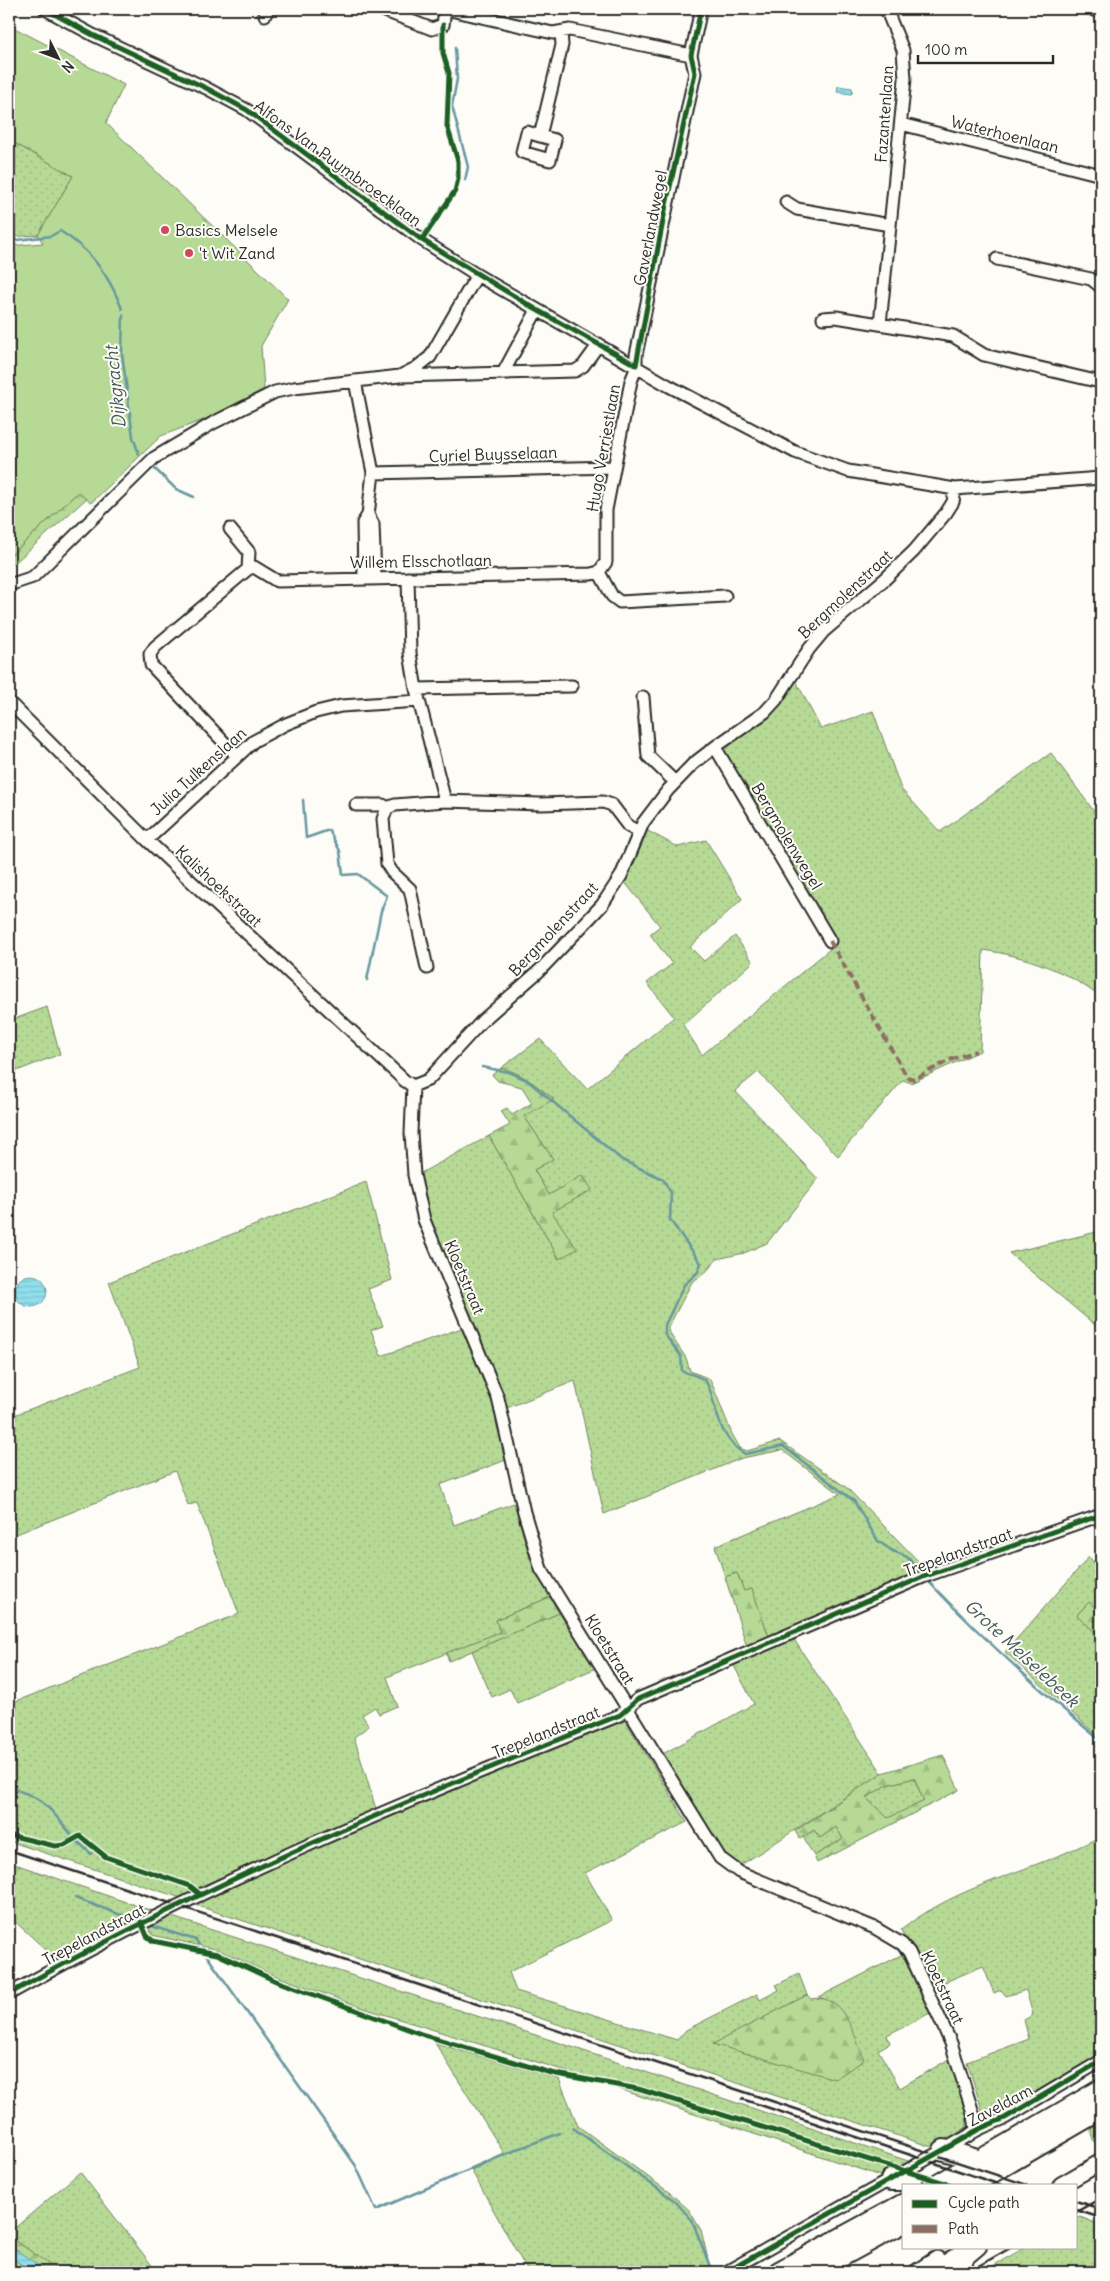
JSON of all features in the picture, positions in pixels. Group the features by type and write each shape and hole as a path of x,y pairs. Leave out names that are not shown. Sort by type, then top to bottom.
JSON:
{"highway":[{"path":"940,2184 1101,2090"},
{"path":"972,2184 1101,2109"},
{"path":"944,2150 980,2161"},
{"path":"890,2180 910,2180 912,2184"},
{"path":"780,2272 902,2205"},
{"path":"812,2272 902,2223"}],"main road":[{"path":"1096,9 1101,10"},
{"path":"1063,2184 1101,2162"},
{"path":"1078,2184 1101,2171"},
{"path":"917,2272 953,2248"},
{"path":"931,2272 968,2248"}],"street":[{"name":"Alfons Van Puymbroecklaan","path":"45,9 93,35 195,83 247,110 422,240 477,275 763,437 822,463 848,471 955,489"},
{"path":"380,9 432,29 443,25 446,9 553,33 570,30 691,55"},
{"name":"Gaverlandwegel","path":"636,365 666,205 695,73 691,55 701,9"},
{"name":"Fazantenlaan","path":"880,324 906,79 903,50 886,9"},
{"path":"540,136 562,44 561,32"},
{"name":"Waterhoenlaan","path":"901,124 1101,175"},
{"path":"786,202 797,209 890,225"},
{"path":"996,259 1091,279 1101,287"},
{"path":"400,376 416,368 430,357 477,275"},
{"path":"504,373 537,310"},
{"path":"824,318 836,317 953,336 984,355 1100,382"},
{"path":"9,586 34,577 154,458 168,448 275,392 294,388 400,376 575,371 583,366 599,344"},
{"path":"430,357 432,367 446,376"},
{"name":"Hugo Verriestlaan","path":"598,572 606,562 606,510 636,365"},
{"path":"354,381 373,473 368,514 373,524 370,578"},
{"name":"Cyriel Buysselaan","path":"373,473 614,467"},
{"path":"955,489 1101,478"},
{"name":"Bergmolenstraat","path":"413,1086 428,1080 435,1074 471,1031 539,971 602,905 621,876 639,832 652,809 675,782 715,747 765,712 776,700 809,649 824,631 885,579 914,551 953,502 955,489"},
{"path":"230,529 249,552 248,569 154,647 150,654 151,666 237,756"},
{"name":"Willem Elsschotlaan","path":"248,569 254,567 277,581 598,572"},
{"path":"598,572 612,596 620,602 726,596"},
{"path":"408,578 410,653 416,689 445,801"},
{"path":"416,689 572,686"},
{"path":"643,697 648,756 675,782"},
{"name":"Julia Tulkenslaan","path":"147,840 254,741 316,712 342,706 419,701"},
{"name":"Kalishoekstraat","path":"9,702 147,840 398,1075 413,1086"},
{"name":"Bergmolenwegel","path":"715,747 830,942"},
{"path":"428,968 410,888 392,872 387,864 382,819 387,808 395,805 445,801 541,804 602,802 612,805 628,826 639,832"},
{"path":"356,805 383,805 387,808"},
{"name":"Kloetstraat","path":"413,1086 411,1133 417,1195 424,1220 498,1398 532,1544 541,1569 712,1847 728,1865 767,1885 875,1928 902,1944 909,1952 950,2043 974,2116 976,2129"},
{"name":"Trepelandstraat","path":"9,1994 97,1944 184,1903 417,1798 620,1715 638,1699 923,1577 1101,1515"},
{"name":"Zaveldam","path":"726,2272 944,2150 976,2129 987,2128 1101,2061"},
{"path":"963,2272 966,2258 978,2248"}],"green space":[{"path":"9,25 124,85 106,123 288,299 261,346 264,389 211,417 161,436 91,503 78,492 9,557 9,246 43,243 38,235 73,176 9,140"},
{"path":"9,140 73,176 38,235 9,237"},
{"path":"78,492 87,498 9,568 9,557"},
{"path":"795,679 821,729 873,711 901,789 940,832 1051,753 1099,818 1101,813 1101,1022 1100,997 1087,987 1059,972 1030,960 983,950 980,1051 911,1083 903,1080 838,1156 758,1072 735,1091 818,1179 767,1243 744,1253 717,1259 705,1273 692,1282 669,1326 670,1334 686,1358 690,1371 710,1379 732,1434 740,1448 747,1451 780,1441 847,1488 926,1569 769,1637 752,1589 744,1591 736,1573 725,1577 715,1546 840,1494 782,1450 742,1458 604,1514 575,1381 504,1409 427,1214 419,1174 489,1136 559,1259 551,1212 591,1189 582,1176 549,1195 534,1170 553,1159 524,1116 553,1099 522,1077 501,1068 540,1039 587,1089 674,1017 647,983 672,964 650,934 660,926 623,880 644,829 678,847 706,840 742,899 690,947 704,961 735,936 753,962 683,1025 702,1055 836,944 718,749 769,716"},
{"path":"47,1007 60,1054 9,1074 9,1021"},
{"path":"501,1068 523,1077 554,1099 524,1116 553,1159 534,1170 549,1195 583,1175 592,1190 552,1212 577,1249 559,1259 489,1136 510,1125 501,1111 507,1108 512,1115 532,1103 522,1087 498,1081 492,1075"},
{"path":"366,1182 392,1280 368,1289 383,1326 371,1330 381,1356 462,1328 495,1410 506,1460 440,1485 454,1525 514,1503 530,1558 550,1597 496,1620 500,1632 387,1677 397,1706 379,1714 375,1707 362,1715 369,1726 354,1737 376,1809 195,1889 181,1898 9,1841 9,1704 239,1614 197,1503 188,1505 175,1471 9,1537 9,1417 140,1367 109,1282"},
{"path":"1101,1231 1101,1330 1009,1253"},
{"path":"1101,1555 1101,1613 1089,1602 1077,1615 1101,1638 1101,1739 1005,1652 1089,1557 1094,1562"},
{"path":"737,1573 744,1591 752,1589 769,1637 747,1647 725,1577"},
{"path":"550,1597 559,1613 449,1661 446,1653 500,1632 496,1620"},
{"path":"1089,1602 1101,1613 1101,1638 1077,1615"},
{"path":"559,1613 596,1668 517,1703 510,1689 492,1697 472,1651"},
{"path":"793,1638 882,1773 741,1865 726,1859 659,1756 754,1704 732,1662"},
{"path":"624,1718 687,1822 585,1873 612,1920 509,1972 516,1991 677,2040 686,2030 757,1994 760,2000 779,1990 776,1985 799,1974 807,1995 714,2044 824,1999 819,1997 903,1954 932,2012 887,2035 890,2043 878,2050 900,2088 949,2059 966,2111 967,2127 935,2148 189,1903"},
{"path":"943,1755 959,1790 817,1863 814,1856 843,1839 836,1827 820,1838 814,1830 800,1839 795,1831 882,1773","holes":["914,1778 924,1801 888,1818 866,1798 887,1785"]},
{"path":"914,1778 924,1801 888,1819 866,1798 887,1785"},
{"path":"836,1827 843,1839 814,1856 803,1837 814,1830 820,1838"},
{"path":"1101,1836 1101,2054 990,2121 985,2119 967,2062 1029,2039 1024,2020 1033,2015 1026,1990 1006,1996 1001,1990 994,1993 983,1966 931,1988 901,1930 948,1900 998,1878 1050,1859"},
{"path":"9,1862 155,1912 58,1961 9,1916"},
{"path":"166,1915 560,2043 911,2162 883,2177 553,2067 357,2006 271,1974 219,1950 152,1935 147,1923"},
{"path":"807,1995 811,1999 822,1999 832,2002 840,2009 852,2029 864,2060 835,2079 713,2044"},
{"path":"435,2043 559,2079 578,2126 670,2193 689,2210 701,2230 711,2272 528,2272 470,2168 504,2153"},
{"path":"1101,2122 1101,2149 1093,2140 1091,2128"},
{"path":"80,2172 157,2272 60,2272 9,2236 9,2233"},
{"path":"1080,2217 1101,2225 1101,2272 982,2272 1024,2248 1078,2248 1078,2218"},
{"path":"9,2236 60,2272 16,2272 9,2267"}],"water":[{"path":"838,86 852,88 853,92 851,94 837,92"},
{"path":"31,1275 43,1279 47,1291 43,1303 31,1307 19,1303 15,1291 19,1279"},
{"path":"9,2245 48,2272 32,2272 9,2256"}],"waterway":[{"path":"455,48 457,79 452,106 468,167 465,180"},
{"name":"Dijkgracht","path":"9,241 51,236 60,231 81,246 98,265 122,309"},
{"name":"Dijkgracht","path":"123,315 122,353 133,437 139,454"},
{"name":"Dijkgracht","path":"155,469 176,489 194,497"},
{"name":"Grote Melselebeek","path":"303,800 306,838 329,830 340,851 343,875 358,874 387,896 381,911 367,980"},
{"name":"Grote Melselebeek","path":"482,1067 508,1072 527,1080 622,1160 663,1179 671,1193 670,1220 701,1263 698,1272 684,1285 665,1325 665,1335 681,1356 682,1371 699,1377 707,1384 723,1430 738,1449 745,1454 783,1446 854,1501 878,1541 891,1550 907,1557 922,1572"},
{"name":"Grote Melselebeek","path":"928,1581 1012,1664 1101,1741"},
{"path":"9,1788 38,1799 71,1834"},
{"path":"77,1841 91,1854"},
{"path":"75,1898 132,1919"},
{"path":"151,1926 196,1940 199,1945"},
{"path":"207,1956 356,2166 376,2210 560,2133"},
{"path":"573,2128 675,2201 692,2220 712,2272"}],"railway":[{"path":"9,1850 1024,2184"},
{"path":"742,2099 998,2184"},
{"path":"1078,2211 1101,2198"},
{"path":"1078,2202 1101,2209"},
{"path":"1078,2211 1101,2218"},
{"path":"968,2272 1010,2248"}],"marked path":[{"path":"830,941 907,1077 914,1079 950,1060 976,1051"}],"cycle path":[{"path":"45,9 93,35 206,88 247,110 422,240 537,310 636,365"},
{"path":"636,365 666,205 695,73 691,55 701,9"},
{"path":"422,240 455,191 458,179 458,161 447,126 449,73 443,53 443,25"},
{"path":"9,1994 83,1954 233,1879 387,1811 620,1715 638,1699 923,1577 1101,1515"},
{"path":"9,1835 55,1846 64,1845 80,1836 106,1857 190,1886 201,1895"},
{"path":"141,1922 147,1936 153,1941 217,1954 276,1981 424,2035 551,2073 638,2089 948,2184"},
{"path":"726,2272 976,2131 1005,2118 1101,2061"}],"place":[{"name":"Basics Melsele","path":"165,230"},
{"name":"'t Wit Zand","path":"189,253"}]}
